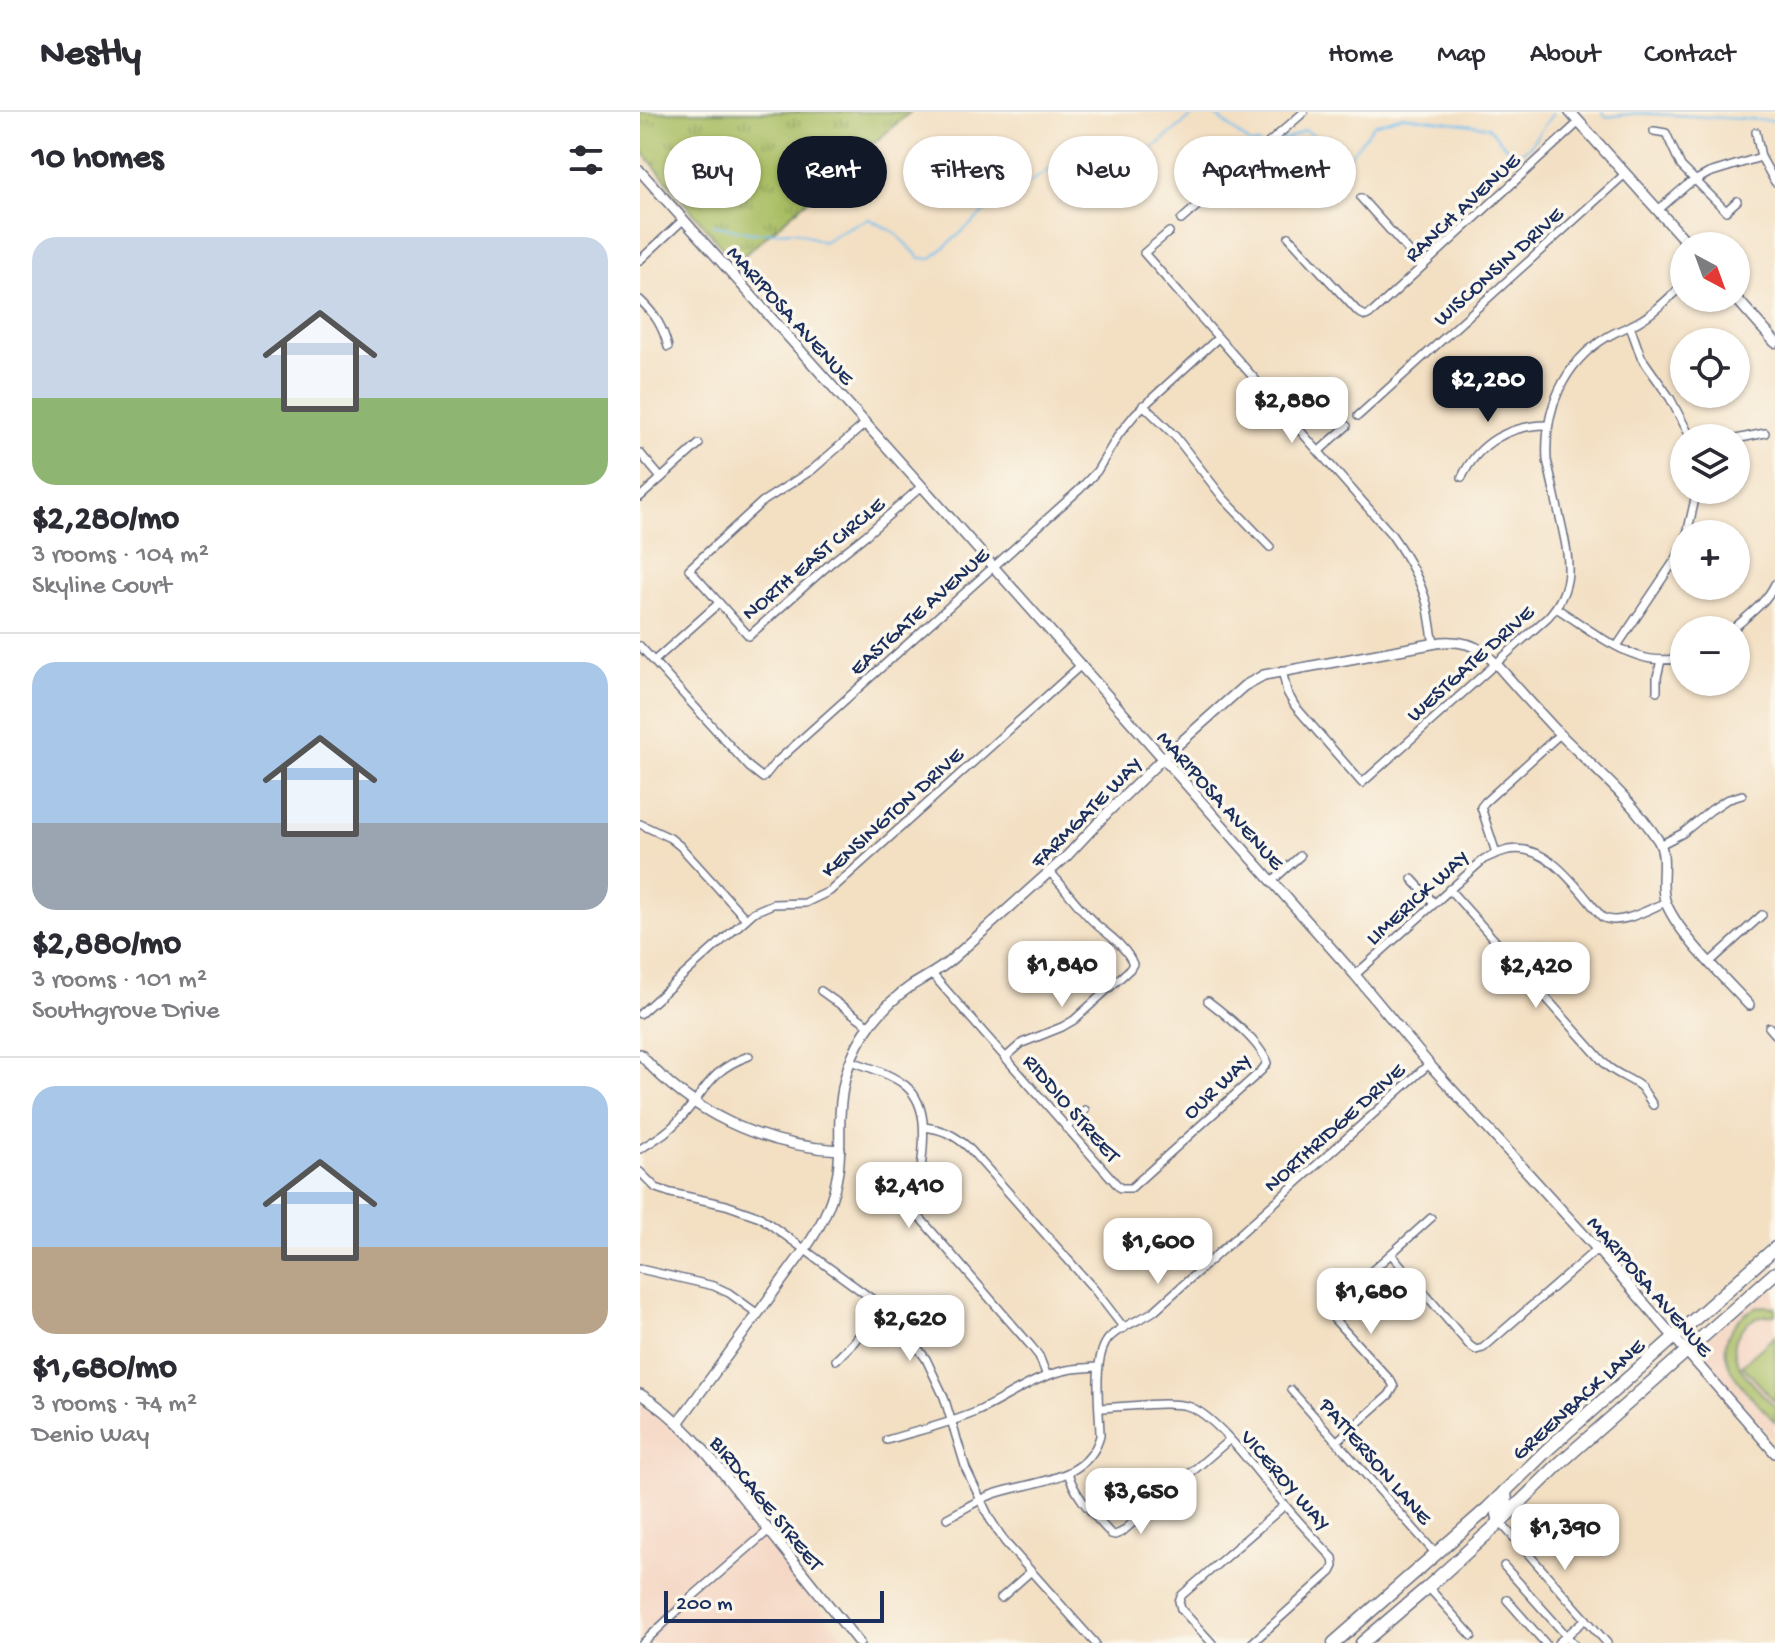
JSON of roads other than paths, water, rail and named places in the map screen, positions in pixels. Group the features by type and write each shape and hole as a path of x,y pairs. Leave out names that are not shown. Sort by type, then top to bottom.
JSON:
{"main road":[{"path":"1570,112 1678,232"},
{"path":"1748,312 1775,342"},
{"name":"GREENBACK LANE","path":"1334,1643 1775,1248"},
{"name":"GREENBACK LANE","path":"1362,1643 1775,1273"},
{"path":"1579,1421 1591,1436"},
{"path":"1500,1522 1498,1514 1506,1503 1505,1491"},
{"path":"1428,1587 1436,1554"}],"street":[{"path":"1181,220 1304,112"},
{"name":"RANCH AVENUE","path":"1289,237 1358,312 1366,316 1579,122"},
{"path":"1654,131 1666,133 1678,161 1726,211 1737,201"},
{"path":"1756,132 1761,157 1775,182"},
{"path":"1658,210 1695,181 1717,170 1761,157"},
{"name":"MARIPOSA AVENUE","path":"640,171 1272,881 1429,1064 1597,1249 1775,1453"},
{"name":"WISCONSIN DRIVE","path":"1358,416 1625,174"},
{"path":"1361,198 1422,266"},
{"path":"640,260 683,220"},
{"path":"1169,232 1144,253 1403,551 1425,598 1434,643"},
{"name":"WESTGATE DRIVE","path":"1282,670 1287,692 1295,706 1362,783 1556,608 1567,584 1568,564 1547,460 1548,425 1556,393 1577,361 1607,336 1651,314 1670,297"},
{"path":"640,300 663,328 668,347"},
{"path":"1630,326 1641,357 1670,398 1684,424"},
{"name":"EASTGATE AVENUE","path":"640,646 749,767 763,778 775,763 1092,477 1119,434 1143,405 1218,338"},
{"path":"1143,405 1175,436 1224,499 1270,547"},
{"name":"NORTH EAST CIRCLE","path":"866,423 806,475 762,502 689,569 719,603 749,636 922,486"},
{"path":"1462,477 1481,449 1501,435 1523,427 1548,425"},
{"path":"1319,451 1347,426"},
{"path":"1750,436 1765,433"},
{"path":"640,497 699,444"},
{"path":"640,453 661,478"},
{"path":"1617,646 1670,567"},
{"path":"1748,616 1775,584"},
{"path":"654,661 719,603"},
{"path":"1556,608 1617,646 1645,658 1670,660"},
{"name":"FARMGATE WAY","path":"678,1423 817,1232 828,1209 838,1171 842,1094 851,1061 870,1026 900,994 952,959 1050,872 1163,758 1249,682 1282,670 1434,643 1450,641 1468,644 1495,663 1583,755 1638,814 1660,845"},
{"path":"1657,691 1661,660"},
{"name":"KENSINGTON DRIVE","path":"640,1014 763,907 805,903 830,891 1080,666"},
{"path":"1496,853 1481,807 1560,734"},
{"path":"1742,795 1726,800 1683,833 1660,845 1663,890 1673,917 1749,1005"},
{"path":"640,824 680,846 746,919"},
{"name":"LIMERICK WAY","path":"1355,975 1484,859 1510,849 1541,856 1562,871 1602,917 1610,921 1619,921 1666,902"},
{"path":"1272,881 1300,856"},
{"path":"1005,1058 1022,1043 1074,1020 1133,964 1131,958 1050,872"},
{"path":"1412,879 1434,903"},
{"path":"1449,889 1606,1065 1641,1087 1653,1105"},
{"path":"1710,962 1762,915"},
{"name":"RIDDIO STREET","path":"932,974 1066,1128 1120,1188 1125,1189"},
{"path":"821,991 870,1026"},
{"name":"OUR WAY","path":"1125,1189 1131,1188 1267,1063 1243,1031 1208,1001"},
{"path":"640,1054 669,1084 724,1121 803,1146 840,1150"},
{"path":"640,1149 668,1132 705,1085 725,1067 749,1056"},
{"path":"851,1061 902,1082 911,1090 919,1105 924,1127 915,1212 1031,1346 1047,1376"},
{"name":"NORTHRIDGE DRIVE","path":"947,1518 990,1496 1068,1473 1085,1463 1097,1447 1100,1436 1098,1367 1105,1342 1112,1334 1154,1311 1429,1064"},
{"path":"1066,1128 1085,1110"},
{"path":"924,1127 949,1133 969,1148 1094,1289 1124,1328"},
{"path":"640,1172 656,1188 726,1205 760,1217 883,1307 914,1340 926,1359 944,1397 966,1469 1005,1542 1094,1643"},
{"path":"1337,1441 1394,1387 1334,1319 1331,1311 1337,1302 1431,1218"},
{"path":"1391,1254 1476,1350 1483,1348 1597,1249"},
{"path":"640,1269 714,1286 758,1314"},
{"path":"836,1360 883,1307"},
{"path":"887,1440 951,1422 1047,1376 1098,1367"},
{"name":"PATTERSON LANE","path":"1291,1390 1436,1554"},
{"name":"BIRDCAGE STREET","path":"640,1394 678,1423 726,1477 859,1643"},
{"name":"VICEROY WAY","path":"1100,1408 1188,1406 1209,1419 1333,1558 1331,1572 1252,1643"},
{"path":"1068,1473 1080,1499 1115,1535 1229,1440"},
{"path":"1212,1643 1181,1609 1179,1601 1182,1595 1285,1505"},
{"path":"1500,1522 1607,1643"},
{"path":"643,1643 769,1530"},
{"path":"1504,1566 1573,1643"},
{"path":"1001,1598 1030,1572"},
{"path":"1428,1587 1472,1636"},
{"path":"1507,1600 1545,1643"},
{"path":"1558,1643 1586,1619"}],"waterway":[{"path":"713,225 751,233 796,231 823,242 869,219 894,232 920,258 931,259 997,201 1081,148 1092,147 1126,170 1197,112"},
{"path":"1211,112 1241,136"},
{"path":"1602,112 1607,117 1638,113 1775,121"},
{"path":"1356,148 1374,125 1403,116 1488,127 1514,156 1529,147 1553,113"},
{"path":"1294,136 1305,130 1314,136"}]}
